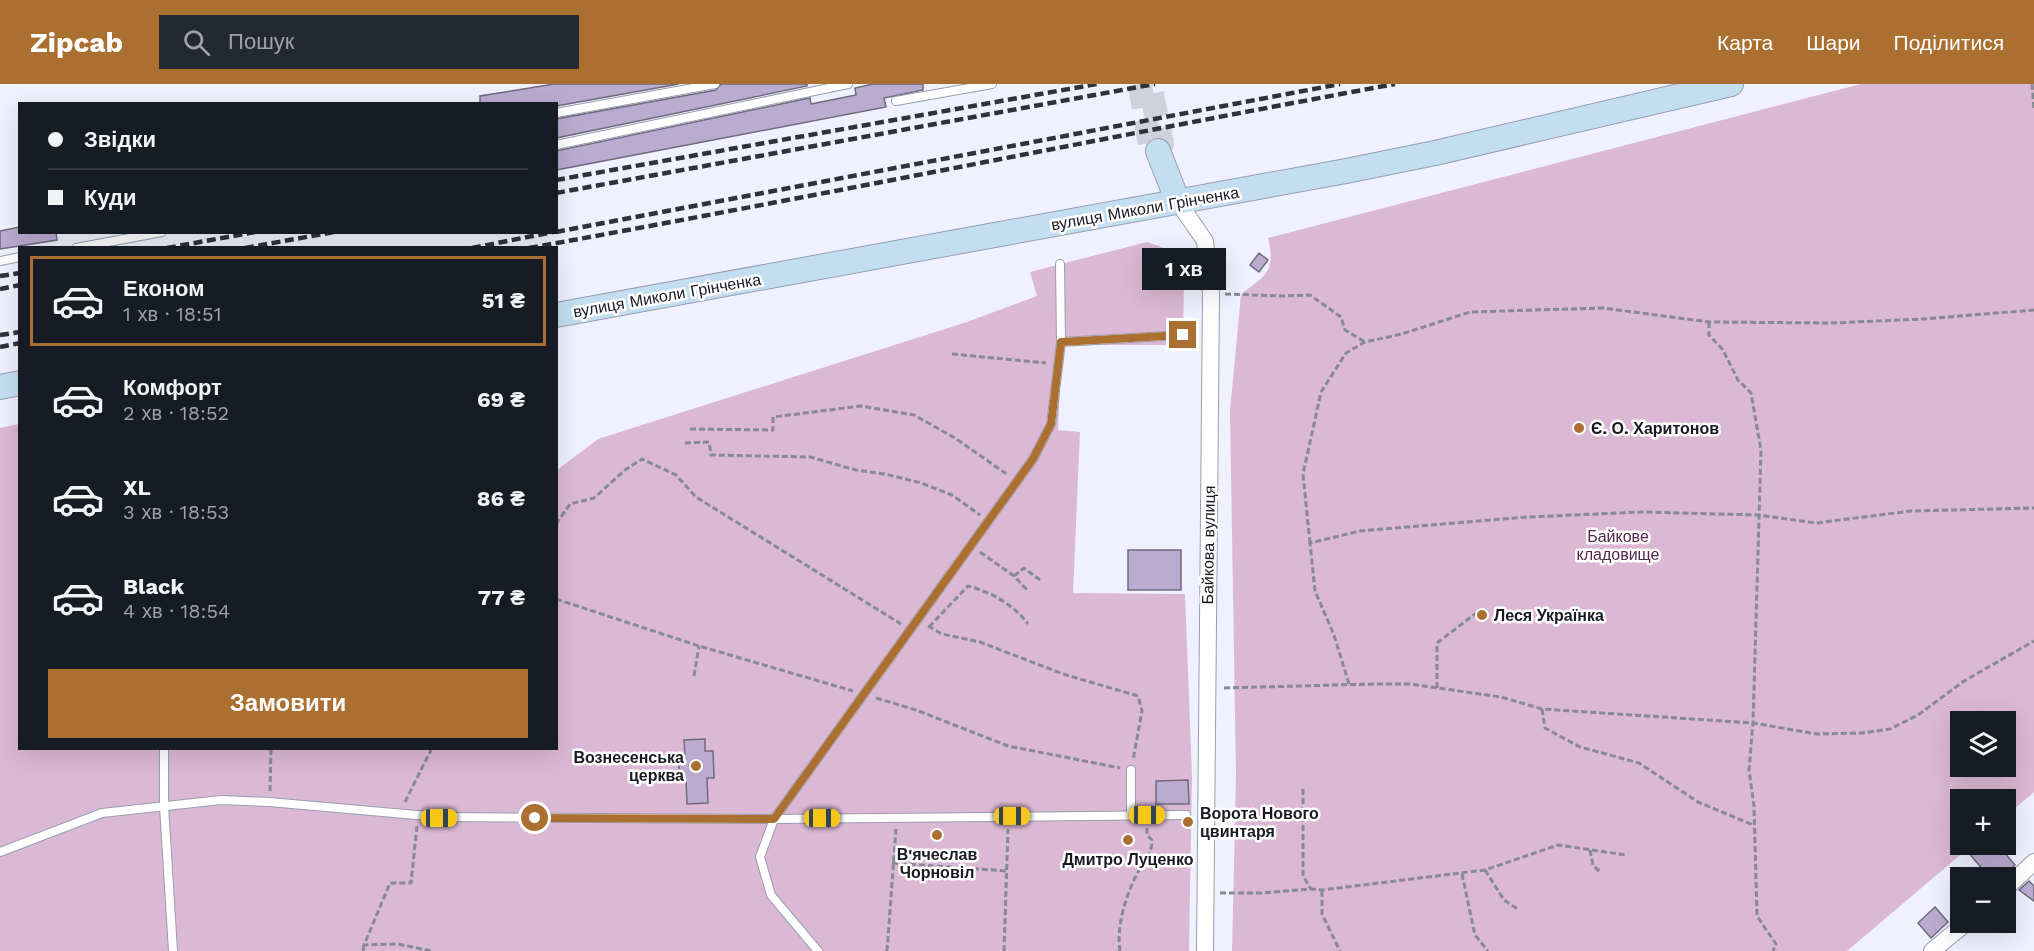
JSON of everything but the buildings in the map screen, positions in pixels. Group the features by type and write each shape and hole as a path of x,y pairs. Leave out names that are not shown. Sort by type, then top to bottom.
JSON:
{"main road":[{"name":"вулиця Миколи Грінченка","path":"558,315 1435,153 1731,84"},
{"name":"Байкова вулиця","path":"1158,152 1178,201"},
{"path":"0,387 18,382"}],"street":[{"name":"Байкова вулиця","path":"1178,201 1205,241 1211,294 1207,689 1195,815 1206,893 1205,951"},
{"path":"2016,879 2034,862"},
{"path":"1932,951 1953,933"}],"lane":[{"path":"558,113 715,84"},
{"path":"558,145 848,84"},
{"path":"896,101 992,84"},
{"path":"87,246 151,234"},
{"path":"0,261 18,257"},
{"path":"818,951 771,895 760,857 774,819 1033,459 1051,424 1061,342 1060,264"},
{"path":"1061,342 1183,335"},
{"path":"164,750 164,806 173,951"},
{"path":"1131,770 1131,815"},
{"path":"0,852 102,813 221,800 269,802 439,818 774,819 1195,815"}],"path":[{"path":"2032,84 2034,108"},
{"path":"1211,294 1310,295 1341,317 1345,330 1365,342"},
{"path":"1349,684 1334,635 1315,591 1303,474 1321,392 1346,353 1365,342 1402,334 1470,312 1603,308 1709,322 1832,323 1923,319 2034,310"},
{"path":"1709,322 1709,335 1723,350 1738,380 1751,393 1761,450 1753,723 1749,770 1754,806 1757,916 1776,944 1773,951"},
{"path":"952,354 1039,363"},
{"path":"690,429 773,430 773,417 861,406 914,415 955,438 1017,481"},
{"path":"685,443 709,442 711,455 810,458 921,483 952,495 988,521"},
{"path":"558,521 570,504 594,498 625,470 642,459 676,475 696,497 911,630"},
{"path":"1310,543 1360,531 1528,517 1642,512 1758,515 1816,523 1911,511 2034,507"},
{"path":"971,546 1014,576 1027,590"},
{"path":"1014,576 1024,568 1040,580"},
{"path":"558,600 699,646 916,710 1008,746 1131,770 1142,711 1138,696 1063,674 980,642 942,634 929,627 968,586 980,589 1018,610 1028,624"},
{"path":"1437,688 1437,643 1475,614 1482,615"},
{"path":"1207,689 1410,684 1501,698 1542,709 1753,723 1818,734 1862,733 1890,729 1918,715 1964,681 2034,641"},
{"path":"694,676 699,646"},
{"path":"1542,709 1545,728 1580,747 1639,763 1698,802 1753,825"},
{"path":"269,802 271,750"},
{"path":"398,814 431,750"},
{"path":"1303,789 1304,876 1311,889"},
{"path":"1120,951 1125,900 1137,872 1152,851 1152,840 1147,835 1147,815"},
{"path":"363,951 390,883 411,883 418,816"},
{"path":"1004,951 1008,827"},
{"path":"887,951 896,829"},
{"path":"1206,893 1322,890 1462,874 1485,870 1558,845 1626,855"},
{"path":"1590,850 1593,866 1601,873"},
{"path":"892,863 1007,871"},
{"path":"1485,870 1504,900 1519,910"},
{"path":"1462,874 1475,935 1488,951"},
{"path":"1322,890 1322,914 1340,951"},
{"path":"364,945 398,944 432,951"}],"green space":[{"name":"Байкове кладовище","path":"1861,84 2034,84 2034,792 2016,807 2016,789 1950,789 1950,855 1960,855 1847,951 1232,951 1236,775 1230,411 1241,294 1267,272 1271,258 1268,238"},
{"path":"1147,242 1170,250 1184,271 1183,345 1062,345 1058,430 1080,432 1073,593 1185,594 1192,776 1189,951 0,951 0,428 18,424 18,750 558,750 558,469 598,439 967,322 1037,296 1030,272"}],"tunnel":[{"path":"1140,84 1150,146 1158,151 1162,144 1150,84"}],"railway":[{"path":"558,180 1097,84"},
{"path":"558,193 1155,84"},
{"path":"558,232 1340,84"},
{"path":"540,246 1395,84"},
{"path":"178,246 244,234"},
{"path":"256,246 323,234"},
{"path":"482,246 543,234"},
{"path":"0,276 18,273"},
{"path":"0,289 18,285"},
{"path":"0,335 18,332"},
{"path":"0,347 18,343"}],"place":[{"name":"Є. О. Харитонов","path":"1579,428"},
{"name":"Леся Українка","path":"1482,615"},
{"name":"Вознесенська церква","path":"696,766"},
{"name":"Ворота Нового цвинтаря","path":"1188,822"},
{"name":"В'ячеслав Чорновіл","path":"937,835"},
{"name":"Дмитро Луценко","path":"1128,840"}],"route":[{"path":"535,818 774,819 1033,459 1051,424 1061,342 1183,335"}]}
